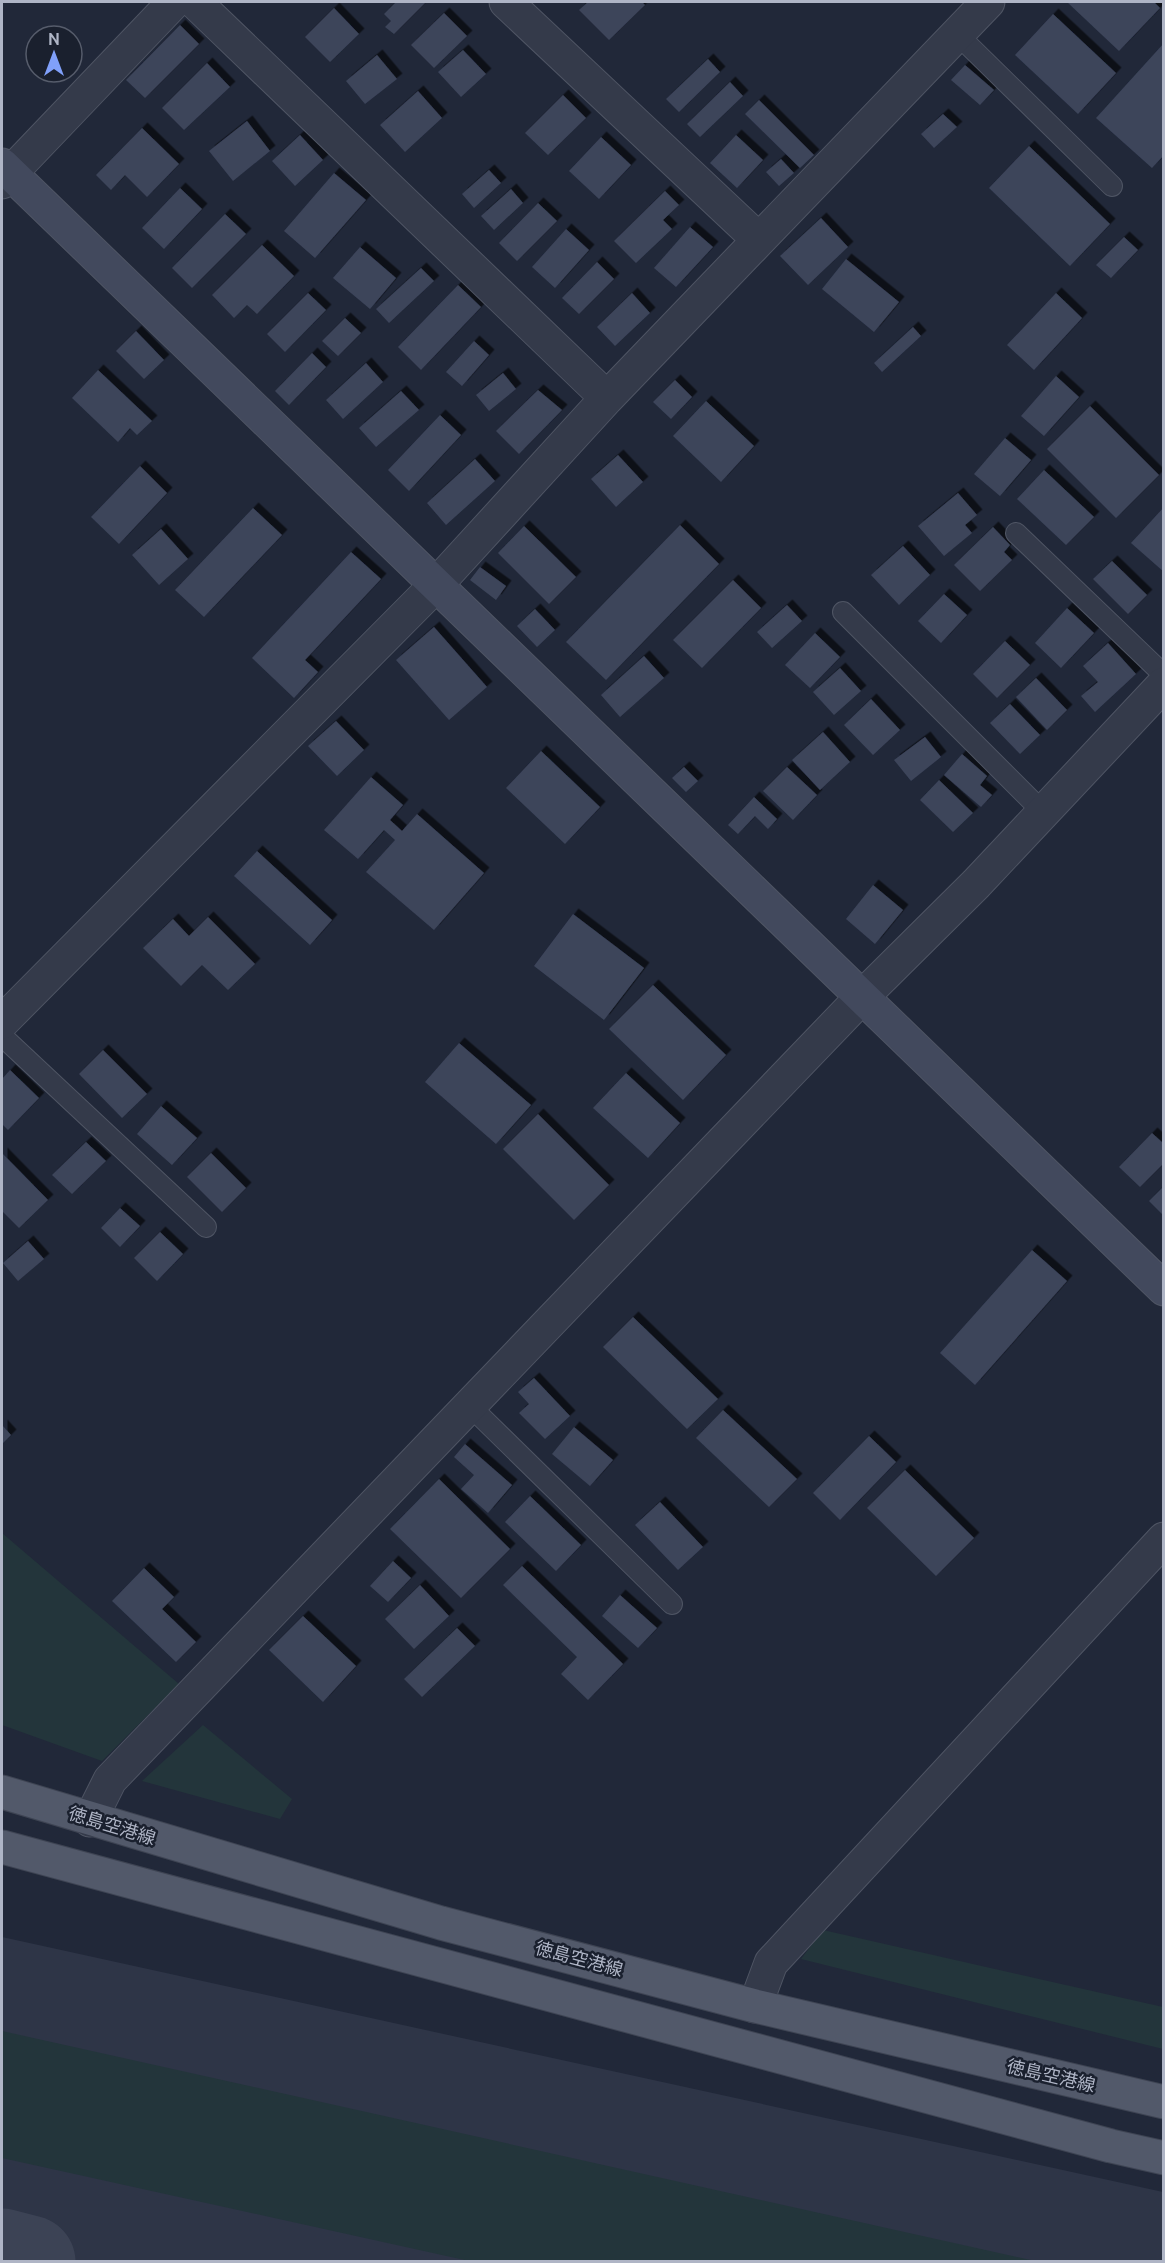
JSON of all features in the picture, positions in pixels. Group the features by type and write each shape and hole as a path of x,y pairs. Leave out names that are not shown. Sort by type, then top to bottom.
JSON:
{"main road":[{"name":"徳島空港線","path":"2,1792 441,1923 755,2006 1164,2102"},
{"path":"2,1847 1111,2146 1164,2158"}],"street":[{"path":"174,2 4,173 1164,1289"},
{"path":"195,2 607,398"},
{"path":"506,2 759,240"},
{"path":"2,1022 435,586 607,398 988,2"},
{"path":"90,1820 110,1780 861,998 976,884 1164,684"},
{"path":"755,2006 771,1963 1164,1539"}],"lane":[{"path":"957,33 1112,186"},
{"path":"1016,533 1164,675"},
{"path":"843,612 1044,812"},
{"path":"2,1036 206,1227"},
{"path":"470,1406 672,1604"}],"shaded area":[{"path":"2,1533 179,1684 102,1761 2,1725"},
{"path":"203,1725 292,1799 280,1819 142,1781"},
{"path":"823,1930 1163,2007 1163,2049 801,1959"},
{"path":"2,1937 1163,2192 1163,2261 2,2262"},
{"path":"2,2031 1035,2261 469,2261 2,2158"}],"building":[{"path":"396,2 426,2 394,34 385,27 391,21 384,14"},
{"path":"588,2 642,2 645,5 609,40 579,10"},
{"path":"1067,2 1154,2 1160,8 1119,51"},
{"path":"334,8 359,34 330,62 305,37"},
{"path":"444,13 467,36 434,68 411,45"},
{"path":"1053,14 1116,73 1078,114 1015,55"},
{"path":"180,25 199,44 145,98 126,80"},
{"path":"1164,43 1164,155 1152,168 1096,118"},
{"path":"463,50 486,74 461,97 438,72"},
{"path":"377,55 397,79 365,104 346,81"},
{"path":"708,59 720,72 679,112 666,99"},
{"path":"207,63 230,87 184,130 162,108"},
{"path":"965,65 994,90 980,105 951,80"},
{"path":"730,82 743,96 700,137 687,124"},
{"path":"418,91 442,118 405,152 380,125"},
{"path":"563,95 586,118 548,155 525,133"},
{"path":"759,100 814,155 800,168 745,114"},
{"path":"943,114 957,127 934,148 921,134"},
{"path":"247,121 270,151 233,181 209,151"},
{"path":"142,128 179,164 147,197 125,175 111,190 96,175"},
{"path":"300,135 323,160 295,186 272,161"},
{"path":"736,135 763,160 737,188 710,163"},
{"path":"601,137 631,165 599,199 569,171"},
{"path":"1029,146 1110,224 1070,266 989,188"},
{"path":"781,159 794,173 779,186 766,172"},
{"path":"489,170 501,183 474,208 462,194"},
{"path":"334,173 366,200 315,258 284,231"},
{"path":"180,188 202,209 164,249 142,228"},
{"path":"511,189 523,203 494,230 481,216"},
{"path":"665,191 679,205 663,220 672,229 636,263 614,241"},
{"path":"538,203 557,221 517,261 499,243"},
{"path":"225,214 246,234 192,288 172,268"},
{"path":"821,218 848,247 808,285 780,256"},
{"path":"690,227 713,247 676,287 654,268"},
{"path":"566,229 589,250 555,288 532,267"},
{"path":"1124,237 1138,250 1111,278 1096,265"},
{"path":"262,245 294,276 257,314 247,305 234,318 212,295"},
{"path":"360,247 396,278 370,309 333,278"},
{"path":"846,259 899,302 874,332 822,289"},
{"path":"597,262 614,279 579,314 562,298"},
{"path":"421,268 434,281 389,323 376,309"},
{"path":"458,285 481,307 421,370 398,347"},
{"path":"308,293 326,310 285,352 267,334"},
{"path":"632,293 650,313 615,346 597,327"},
{"path":"1056,293 1082,318 1034,370 1007,345"},
{"path":"345,318 361,333 338,356 322,341"},
{"path":"913,327 921,336 882,372 874,363"},
{"path":"136,331 164,360 144,379 116,351"},
{"path":"474,341 489,355 462,386 446,372"},
{"path":"312,353 326,367 289,405 275,391"},
{"path":"366,363 383,382 343,419 326,400"},
{"path":"98,370 152,421 137,435 130,428 118,442 72,398"},
{"path":"503,373 516,389 489,411 476,395"},
{"path":"1056,376 1079,397 1044,436 1021,416"},
{"path":"675,380 692,397 671,419 653,402"},
{"path":"538,390 562,410 519,454 496,431"},
{"path":"401,391 419,410 376,447 359,428"},
{"path":"706,401 754,446 721,482 673,436"},
{"path":"1090,406 1159,475 1116,518 1047,449"},
{"path":"440,415 461,435 409,491 388,470"},
{"path":"1005,438 1031,460 1000,496 974,474"},
{"path":"618,455 643,482 616,507 591,479"},
{"path":"475,459 495,481 446,525 427,503"},
{"path":"140,466 167,493 119,544 91,517"},
{"path":"1044,470 1094,517 1066,545 1017,499"},
{"path":"958,493 977,515 965,525 972,533 944,556 918,526"},
{"path":"1164,507 1164,572 1131,543"},
{"path":"253,508 282,535 204,617 175,590"},
{"path":"680,525 719,564 606,680 566,642"},
{"path":"524,526 576,577 549,604 498,553"},
{"path":"993,527 1010,545 1004,552 1012,560 980,591 954,565"},
{"path":"161,529 188,559 159,585 132,555"},
{"path":"903,546 930,575 899,605 871,575"},
{"path":"351,552 381,579 305,660 318,672 294,698 252,658"},
{"path":"1112,561 1147,595 1128,614 1093,579"},
{"path":"480,567 506,586 496,600 470,580"},
{"path":"733,580 761,608 702,668 673,640"},
{"path":"944,594 967,615 941,643 918,621"},
{"path":"787,605 802,621 772,648 757,632"},
{"path":"1067,608 1094,633 1061,668 1035,643"},
{"path":"535,609 555,630 537,647 517,626"},
{"path":"434,627 487,687 449,720 396,660"},
{"path":"815,633 840,657 810,688 785,665"},
{"path":"1005,641 1030,665 997,698 973,674"},
{"path":"1108,643 1136,674 1095,712 1081,696 1098,682 1083,666"},
{"path":"644,656 664,678 620,717 601,695"},
{"path":"840,668 861,691 834,715 813,692"},
{"path":"1036,678 1067,710 1047,730 1016,697"},
{"path":"871,699 900,730 873,755 844,725"},
{"path":"1010,704 1040,735 1020,754 990,723"},
{"path":"336,721 364,750 337,776 308,746"},
{"path":"823,732 850,762 820,790 792,760"},
{"path":"925,737 941,757 911,781 894,760"},
{"path":"541,751 600,807 565,844 506,788"},
{"path":"962,754 987,776 980,785 992,795 981,807 944,775"},
{"path":"684,767 698,781 686,792 672,778"},
{"path":"787,767 817,795 793,820 763,791"},
{"path":"371,777 403,805 390,820 402,831 417,814 484,873 434,930 366,872 395,840 384,830 358,859 324,830"},
{"path":"939,780 973,813 953,832 920,800"},
{"path":"754,797 777,819 768,829 755,816 738,834 728,825"},
{"path":"257,851 332,920 310,945 234,876"},
{"path":"873,885 903,910 875,944 846,919"},
{"path":"573,914 644,968 604,1020 534,966"},
{"path":"208,917 255,964 228,990 202,965 181,986 143,948 173,919 189,936"},
{"path":"653,985 726,1055 683,1100 609,1029"},
{"path":"459,1043 531,1105 496,1144 425,1082"},
{"path":"103,1050 147,1094 122,1118 79,1074"},
{"path":"10,1070 39,1098 8,1130 2,1124 2,1079"},
{"path":"626,1073 680,1123 648,1158 593,1108"},
{"path":"161,1106 197,1138 172,1165 137,1134"},
{"path":"538,1114 609,1185 574,1220 503,1149"},
{"path":"1152,1133 1164,1144 1164,1163 1140,1187 1119,1167"},
{"path":"86,1142 106,1161 72,1194 52,1175"},
{"path":"2,1153 48,1200 19,1228 2,1211"},
{"path":"211,1153 246,1188 222,1212 187,1177"},
{"path":"1164,1186 1164,1216 1149,1201"},
{"path":"120,1208 140,1226 120,1247 101,1228"},
{"path":"160,1232 183,1254 157,1281 134,1258"},
{"path":"28,1241 44,1259 18,1281 3,1263"},
{"path":"1032,1250 1067,1281 975,1385 940,1353"},
{"path":"633,1317 718,1399 687,1429 603,1347"},
{"path":"534,1378 570,1416 545,1439 519,1413 529,1404 518,1392"},
{"path":"723,1410 797,1479 769,1507 696,1438"},
{"path":"2,1425 11,1435 2,1444"},
{"path":"574,1427 613,1460 590,1486 552,1454"},
{"path":"869,1436 896,1462 840,1520 813,1493"},
{"path":"465,1444 512,1485 488,1513 461,1489 474,1475 454,1457"},
{"path":"905,1470 974,1538 936,1576 867,1508"},
{"path":"439,1479 510,1549 461,1598 390,1529"},
{"path":"530,1496 581,1545 556,1571 505,1522"},
{"path":"660,1502 703,1547 678,1570 635,1525"},
{"path":"393,1561 411,1578 388,1602 370,1586"},
{"path":"522,1566 623,1664 588,1700 561,1674 577,1657 503,1585"},
{"path":"144,1568 174,1597 162,1609 196,1642 176,1662 112,1601"},
{"path":"420,1585 449,1616 414,1649 385,1619"},
{"path":"620,1595 657,1628 638,1648 602,1616"},
{"path":"303,1616 356,1666 323,1702 269,1650"},
{"path":"457,1628 475,1646 422,1697 404,1679"}],"taxiway":[{"path":"2,2255 29,2262"}]}
